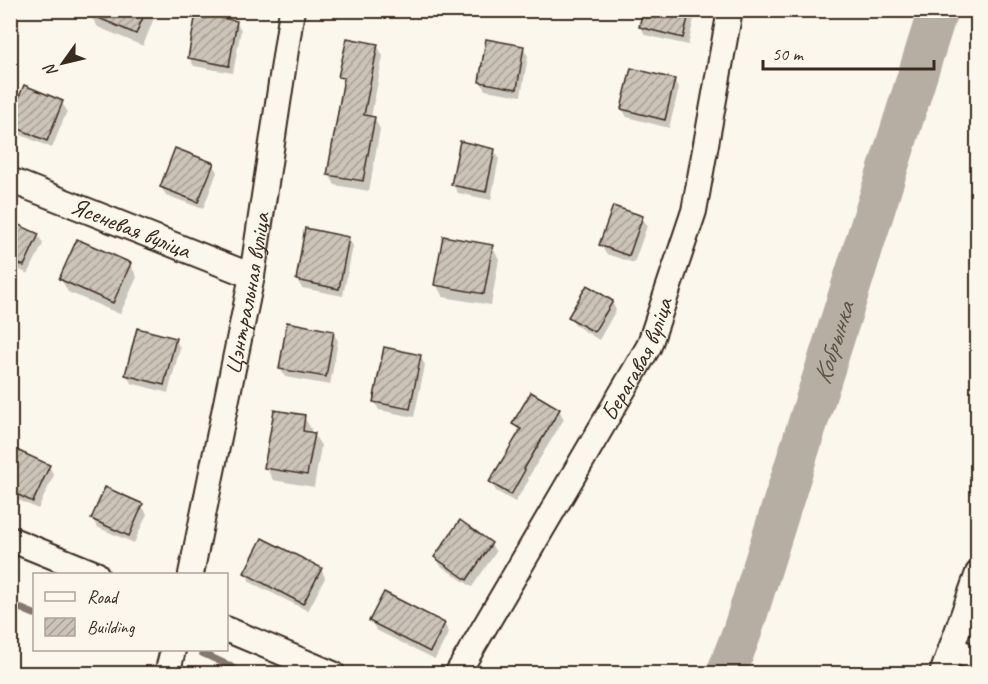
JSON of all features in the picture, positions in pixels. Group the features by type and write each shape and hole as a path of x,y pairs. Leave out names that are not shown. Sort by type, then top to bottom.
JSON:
{"street":[{"name":"Цэнтральная вуліца","path":"191,573 252,276 292,10"},
{"name":"Берагавая вуліца","path":"457,674 650,346 694,211 730,10"},
{"name":"Ясеневая вуліца","path":"10,180 252,276"},
{"path":"10,539 94,573"},
{"path":"942,674 978,573"},
{"path":"228,630 333,674"},
{"path":"951,649 978,659"},
{"path":"167,674 173,651"}],"building":[{"path":"80,10 146,10 136,34"},
{"path":"643,10 690,10 683,38 639,27"},
{"path":"196,13 237,21 229,66 188,58"},
{"path":"347,38 378,44 364,115 375,117 363,181 327,175 344,78 338,77"},
{"path":"486,39 524,46 517,89 479,82"},
{"path":"631,68 675,79 665,120 621,109"},
{"path":"24,85 63,101 47,141 10,125 10,118"},
{"path":"460,141 495,149 486,192 451,185"},
{"path":"175,148 214,163 198,202 160,187"},
{"path":"613,206 643,216 629,256 599,245"},
{"path":"10,221 39,234 24,266 10,260"},
{"path":"305,228 349,237 339,289 296,280"},
{"path":"443,236 493,245 484,294 434,285"},
{"path":"77,239 131,263 113,303 59,279"},
{"path":"587,285 613,301 594,332 568,317"},
{"path":"287,322 334,331 326,377 279,369"},
{"path":"137,328 176,338 164,385 125,375"},
{"path":"384,347 421,355 410,409 373,402"},
{"path":"531,392 560,409 511,495 489,482 521,429 512,424"},
{"path":"274,410 305,415 303,431 315,433 307,475 264,468"},
{"path":"10,447 50,465 33,502 10,491"},
{"path":"105,487 143,504 129,536 91,519"},
{"path":"460,520 492,543 467,580 434,557"},
{"path":"262,538 322,568 303,604 244,573"},
{"path":"384,592 445,623 430,652 369,621"}],"waterway":[{"name":"Кобрынка","path":"726,674 742,632 938,10"},
{"path":"10,604 33,614"},
{"path":"202,653 230,666 241,674"}]}
